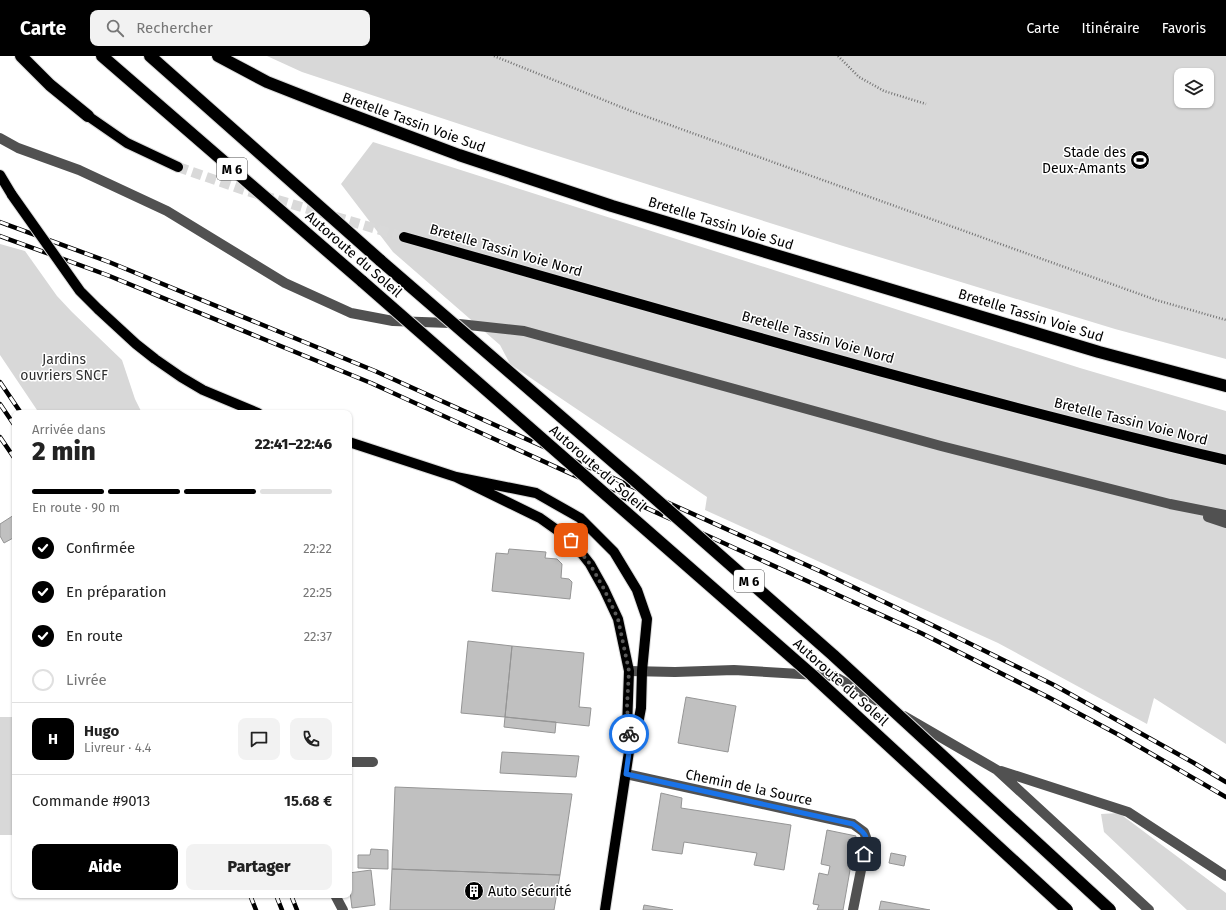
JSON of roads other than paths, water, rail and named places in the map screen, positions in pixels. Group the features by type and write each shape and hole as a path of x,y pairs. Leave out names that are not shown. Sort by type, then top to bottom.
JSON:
{"highway":[{"path":"21,56 50,85 88,116"},
{"name":"Autoroute du Soleil","path":"102,56 812,675 1067,910"},
{"name":"Autoroute du Soleil","path":"150,56 381,261 639,484 827,650 1110,910"},
{"name":"Bretelle Tassin Voie Sud","path":"218,56 267,82 323,104 459,155 590,198 1092,349 1226,386"}],"main road":[{"path":"88,116 127,143 178,167"},
{"path":"0,175 12,195 80,291 98,309 136,344 181,377 203,390 251,410"},
{"name":"Bretelle Tassin Voie Nord","path":"404,237 842,360 1039,413 1226,460"},
{"path":"352,443 456,477 536,493 580,518 614,552 637,590 647,620 642,671 641,708 637,729 630,745"},
{"path":"456,477 540,518 571,540 590,564 618,619 629,671 628,728 630,745 605,910"}],"street":[{"path":"0,138 18,148 79,170 167,211 284,283 351,313 393,321 450,323 524,331 941,446 1170,504 1226,515"},
{"path":"1170,504 1226,523"},
{"path":"629,671 675,672 734,670 834,676 998,770 1128,812 1226,876"},
{"path":"352,762 373,762"},
{"path":"998,770 1149,910"},
{"name":"Chemin de la Source","path":"626,774 853,824 864,832 867,840 854,910"},
{"path":"337,898 343,910"}],"tunnel":[{"path":"178,167 247,191 404,237"}],"railway":[{"path":"0,222 109,262 375,371 822,572 1054,685 1226,782"},
{"path":"0,236 107,275 371,383 921,633 1048,697 1119,735 1226,797"},
{"path":"0,382 19,410"},
{"path":"0,404 12,422"},
{"path":"0,437 12,455"},
{"path":"251,898 256,910"},
{"path":"277,898 282,910"},
{"path":"292,898 297,910"}],"place":[{"name":"Stade des Deux-Amants","path":"1140,160"},
{"name":"Auto sécurité","path":"474,891"}],"park label":[{"name":"Jardins ouvriers SNCF","path":"64,368"}]}
